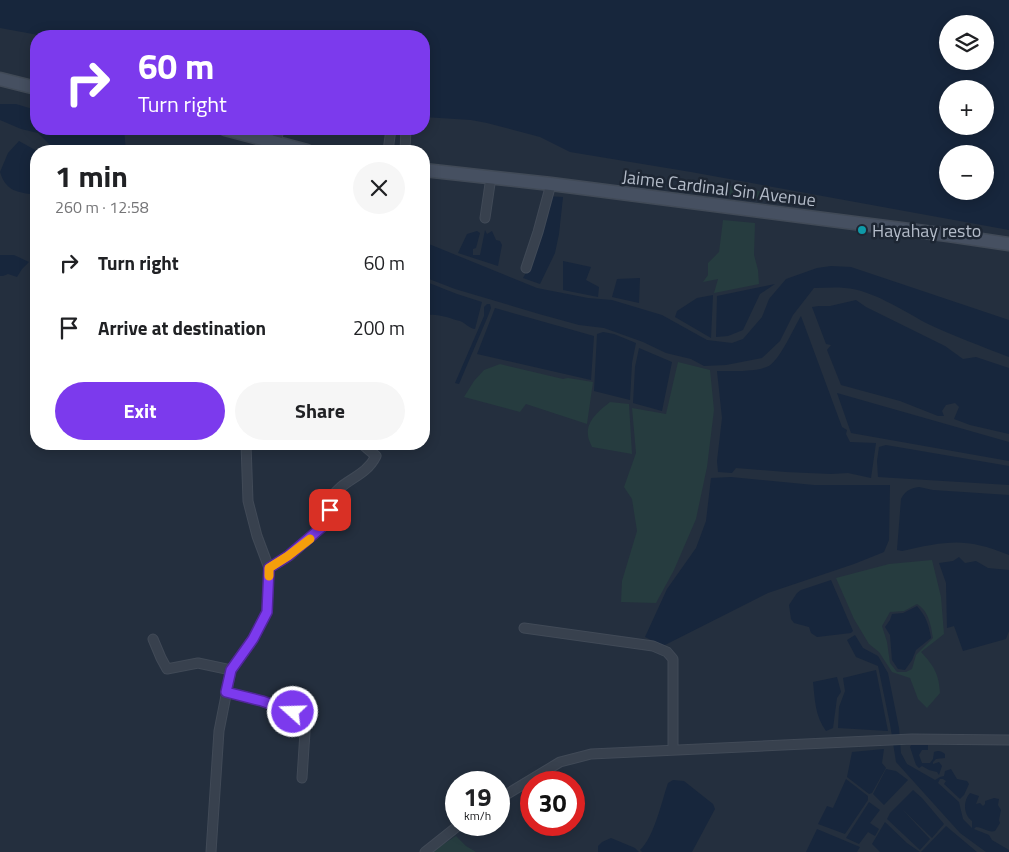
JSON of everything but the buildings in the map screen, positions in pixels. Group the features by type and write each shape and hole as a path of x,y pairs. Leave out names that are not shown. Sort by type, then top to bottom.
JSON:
{"main road":[{"path":"0,79 30,86"},
{"path":"244,135 276,145"},
{"name":"Jaime Cardinal Sin Avenue","path":"430,171 939,233 1009,244"}],"street":[{"path":"485,218 491,177"},
{"path":"526,268 551,184"},
{"path":"211,852 219,732 231,670 253,639 267,612 269,568 257,536 248,501 246,450"},
{"path":"269,568 288,556 329,521 331,498 342,487 371,466 376,456 369,450"},
{"path":"524,628 653,646 667,652 673,659 673,750"},
{"path":"153,639 168,669 198,663 231,670"},
{"path":"226,692 262,701 293,712 302,721 305,732 302,778"},
{"path":"510,792 560,762 591,754 912,739 1009,740"},
{"path":"425,852 446,836"}],"green space":[{"path":"710,182 770,193 768,200 708,192"},
{"path":"723,220 755,223 754,255 759,284 714,293 718,279 703,282 708,275 708,263 719,252"},
{"path":"678,362 710,370 714,410 707,467 696,519 674,570 656,603 621,602 622,581 637,531 632,499 624,487 636,453 632,408 666,414"},
{"path":"500,364 563,379 593,382 587,424 526,404 520,412 464,397 484,370"},
{"path":"610,402 629,404 632,454 592,447 588,437 589,425 594,416"},
{"path":"932,560 941,597 944,634 921,652 935,671 940,693 927,708 918,699 910,678 892,672 879,652 869,644 854,619 836,578 889,564","holes":["917,604 929,619 933,638 916,655 912,669 906,672 897,672 890,663 887,642 882,626 890,612 904,611"]},
{"path":"456,836 466,846 476,852 431,852"}],"water":[{"path":"0,0 1009,0 1009,230 570,152 540,137 487,123 430,117 430,30 30,30 30,33 0,28"},
{"path":"0,104 16,104 30,108 30,131 0,120"},
{"path":"40,135 125,135 125,145 50,145"},
{"path":"19,141 30,147 30,194 14,190 3,179 0,172 8,153"},
{"path":"547,196 563,197 555,253 540,284 523,278 533,260 541,238"},
{"path":"485,230 487,234 492,231 496,240 500,241 502,245 498,266 458,253 467,234 477,231 480,233 476,248 473,249 473,255 480,255"},
{"path":"430,244 537,288 588,298 612,300 662,315 707,340 732,343 743,339 762,317 769,299 786,279 817,268 831,266 851,267 1009,320 1009,357 936,328 887,301 866,292 845,288 814,288 793,315 780,341 762,358 726,365 704,366 691,359 666,353 643,342 604,328 579,325 455,289 430,279"},
{"path":"0,255 14,255 29,262 17,277 8,274 0,276"},
{"path":"563,261 591,267 586,280 599,287 598,297 563,290"},
{"path":"640,278 639,303 612,297 617,279"},
{"path":"430,283 482,302 475,329 447,317 430,315"},
{"path":"775,284 760,294 743,330 728,336 716,337 717,296"},
{"path":"713,295 711,338 675,317 677,311 697,298"},
{"path":"856,300 866,307 945,346 963,359 976,357 1009,368 1009,434 970,425 954,419 959,407 955,403 946,405 942,411 944,416 938,416 900,401 841,385 827,350 831,345 826,344 812,307 830,306"},
{"path":"490,304 491,308 488,316 459,384 455,383 484,316 484,307"},
{"path":"495,308 594,336 591,380 477,354"},
{"path":"801,316 842,427 847,430 846,434 850,442 876,443 871,478 848,473 786,472 736,468 732,473 718,472 717,461 722,418 717,371 751,370 769,366 782,350"},
{"path":"603,332 614,334 636,343 632,363 630,400 594,391 597,334"},
{"path":"639,348 672,362 662,411 633,403 635,367"},
{"path":"837,393 1009,442 1009,461 851,433"},
{"path":"886,445 1009,466 1009,485 878,477 877,461 879,447"},
{"path":"731,477 814,485 890,485 889,540 884,552 768,593 663,646 645,637 667,589 696,548 706,521 711,478"},
{"path":"919,487 933,490 1009,495 1009,555 994,549 968,543 944,543 902,551 897,550 901,499 908,490"},
{"path":"959,557 965,563 976,561 988,568 1009,570 1009,631 1006,639 963,651 954,626 947,628 946,583 939,563 953,561"},
{"path":"831,580 853,631 851,633 817,637 811,633 809,627 794,623 791,619 789,605 801,590"},
{"path":"917,606 927,621 931,638 916,650 905,670 898,669 892,660 890,635 885,627 892,614 903,613"},
{"path":"855,635 863,648 878,656 888,673 899,728 901,753 907,764 935,780 944,776 945,771 951,769 957,779 967,781 969,784 960,799 944,784 946,781 940,779 938,783 959,802 963,819 972,828 972,821 967,815 965,807 970,793 979,796 976,804 980,803 983,806 985,801 994,798 999,799 998,805 1001,810 1000,823 995,831 976,827 974,829 989,835 992,840 1009,850 1009,852 986,852 960,833 896,762 878,666 856,657 847,640"},
{"path":"876,670 888,731 838,728 839,707 845,691 843,678"},
{"path":"837,677 841,692 837,698 833,728 826,731 818,714 813,682"},
{"path":"911,745 928,745 928,750 922,750 919,755 922,763 930,763 934,752 940,751 945,754 945,758 936,759 933,762 933,764 939,762 942,766 939,775 937,772 922,766 919,768 916,765"},
{"path":"884,749 882,763 886,768 872,793 869,794 847,777 852,752"},
{"path":"886,769 896,771 908,780 884,805 873,794"},
{"path":"846,779 868,796 868,800 845,834 818,824 827,806 833,808"},
{"path":"673,780 684,781 713,804 715,809 692,852 642,852 640,850 653,828 668,783"},
{"path":"913,790 944,824 932,838 902,809 930,839 920,850 887,819 890,813"},
{"path":"869,802 880,810 870,823 879,829 875,836 868,832 859,844 846,838"},
{"path":"885,822 907,843 920,852 880,852 872,844"},
{"path":"946,826 977,852 921,852"},
{"path":"817,829 860,847 857,852 806,852"},
{"path":"611,838 635,848 639,852 598,852 598,846"}],"slow traffic":[{"path":"269,576 269,568 310,539"}],"place":[{"name":"Hayahay resto","path":"862,230"}],"route":[{"path":"293,712 262,701 226,692 231,670 253,639 267,612 269,568 288,556 329,521 330,510"}]}
